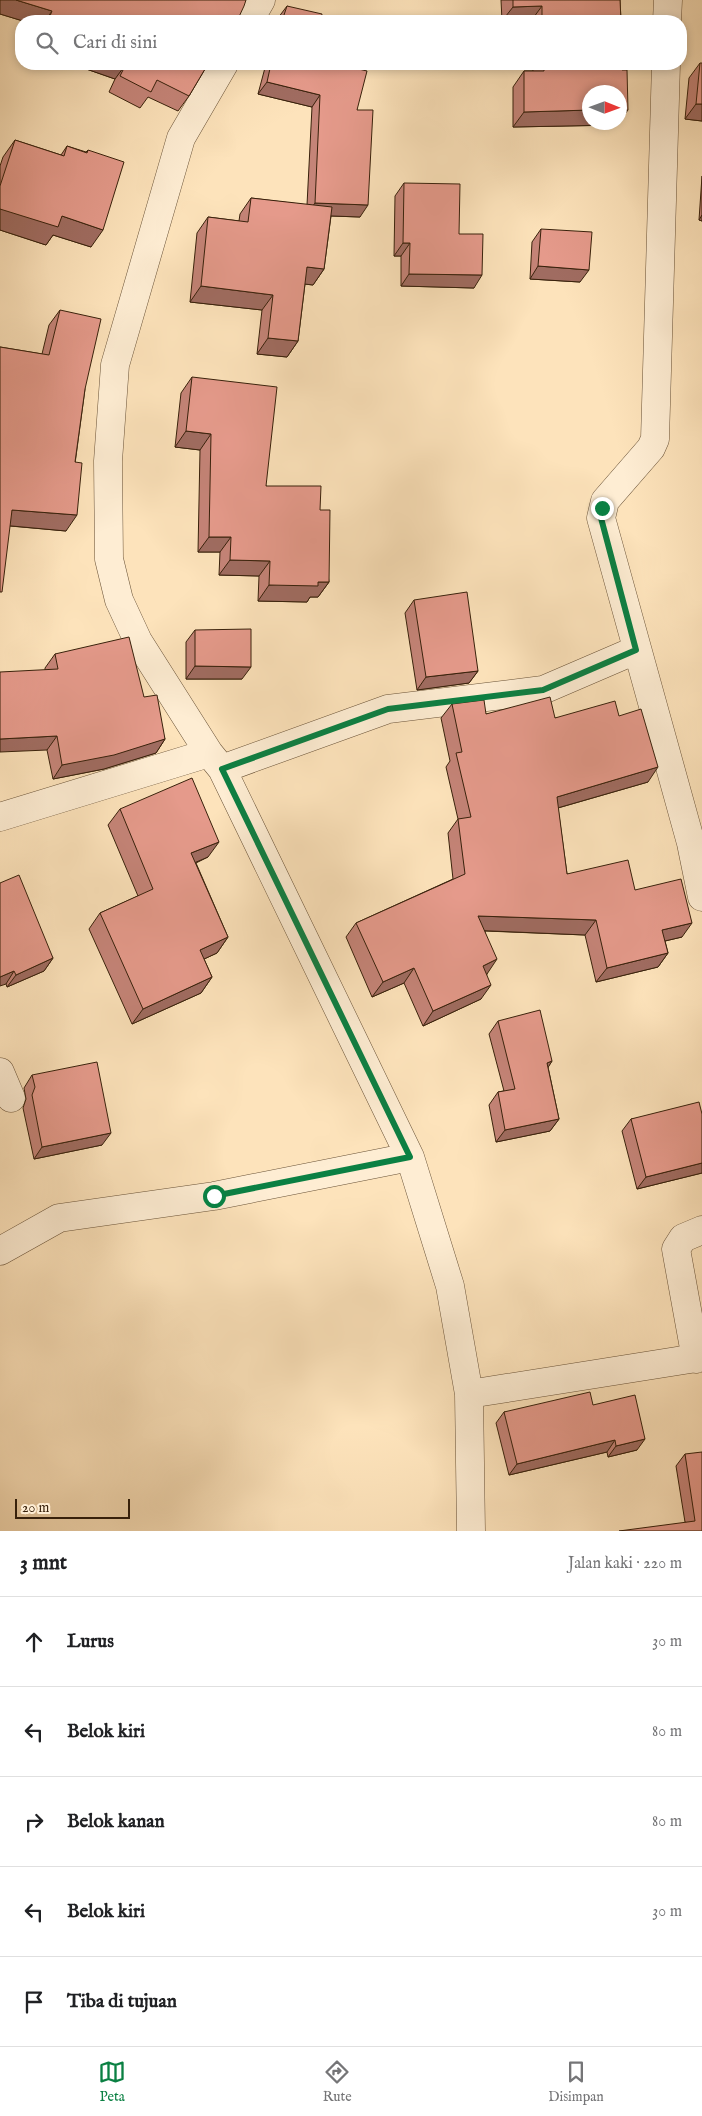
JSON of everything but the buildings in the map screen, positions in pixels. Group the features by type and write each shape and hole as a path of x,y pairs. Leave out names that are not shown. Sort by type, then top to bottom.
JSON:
{"street":[{"path":"252,15 261,0"},
{"path":"667,15 668,0"},
{"path":"221,70 181,138 115,364 108,461 109,560 119,600 138,641 215,761 410,1157 450,1286 469,1394 471,1531"},
{"path":"666,70 655,439 652,448 605,501 601,518 691,843 702,897"},
{"path":"0,817 215,761 388,709 543,690 636,650"},
{"path":"0,1072 10,1098"},
{"path":"0,1251 59,1218 214,1196 410,1157"},
{"path":"469,1394 699,1358 676,1249 683,1238 702,1230"}],"route":[{"path":"214,1196 410,1157 222,769 388,709 543,690 636,650 601,518 602,508"}]}
